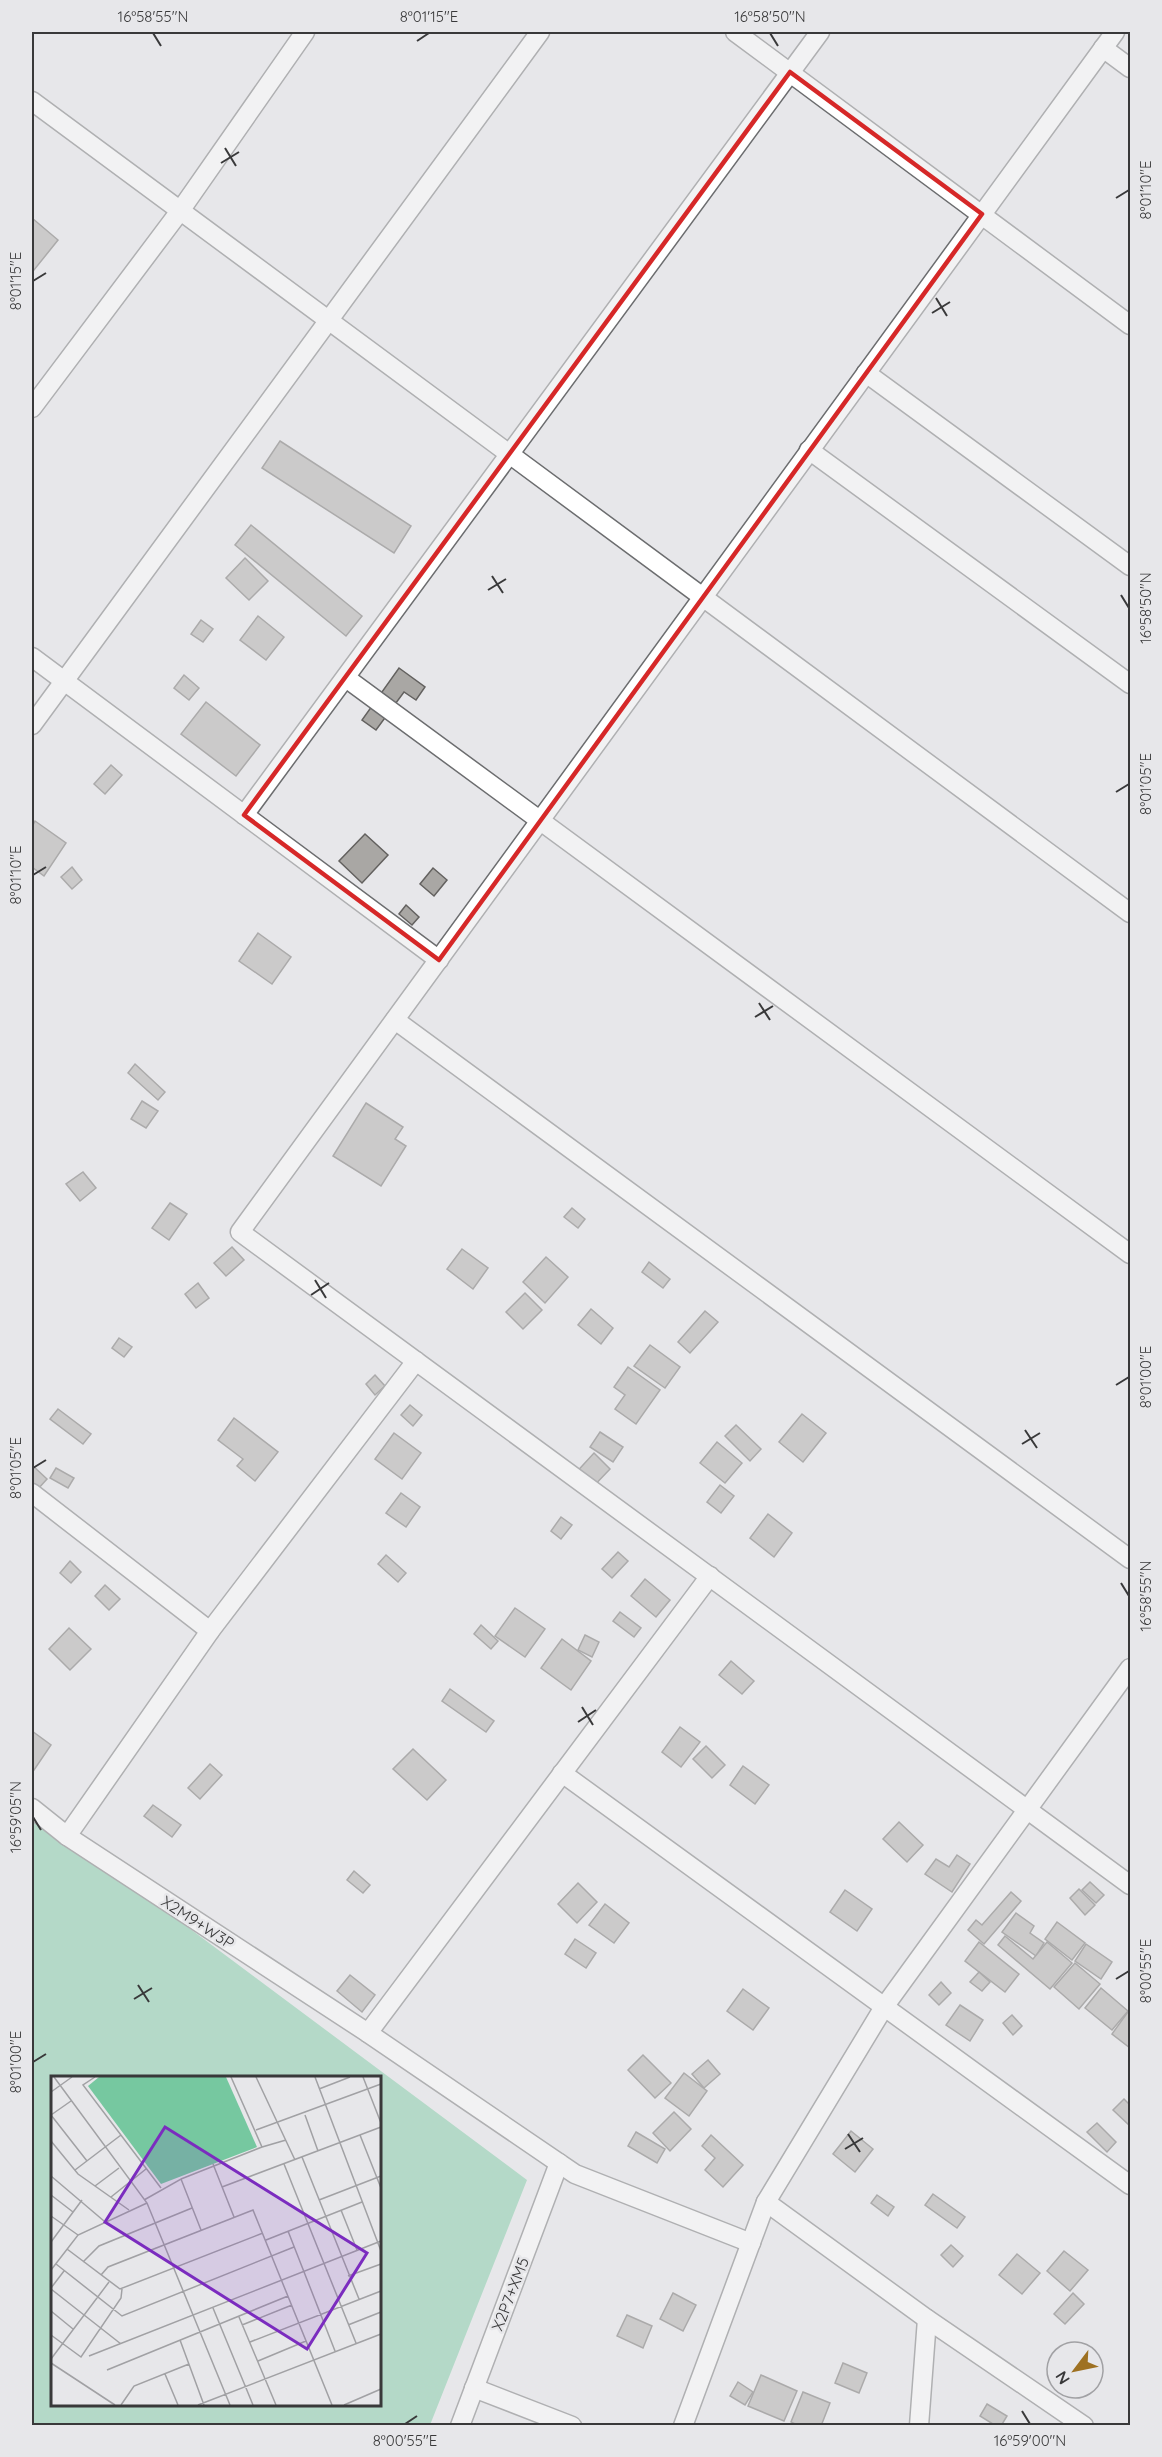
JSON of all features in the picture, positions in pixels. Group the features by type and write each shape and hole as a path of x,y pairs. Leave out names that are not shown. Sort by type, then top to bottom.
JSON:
{"street":[{"path":"32,725 540,32"},
{"path":"735,32 1131,325"},
{"path":"244,815 820,32"},
{"path":"1115,32 240,1232 1028,1808 1131,1886"},
{"path":"32,408 180,211 297,35"},
{"path":"1103,48 1131,68"},
{"path":"32,102 1131,913"},
{"path":"866,372 1131,566"},
{"path":"809,450 1131,684"},
{"path":"32,657 439,960"},
{"path":"346,678 539,822 1131,1254"},
{"path":"395,1020 1131,1559"},
{"path":"67,1836 210,1631 416,1361"},
{"path":"32,1493 210,1631"},
{"path":"368,2033 710,1576"},
{"path":"683,2426 766,2202 884,2007 1131,1668"},
{"path":"562,1773 1131,2185"},
{"name":"X2M9+W3P","path":"32,1808 67,1836 368,2033 575,2174 751,2243"},
{"name":"X2P7+XM5","path":"460,2426 559,2163"},
{"path":"766,2202 927,2319 1083,2426"},
{"path":"919,2426 927,2319"},
{"path":"474,2388 572,2426"}],"highlighted area":[{"path":"790,72 982,214 439,960 244,815"}],"green space":[{"path":"32,1811 527,2180 430,2425 32,2425"}],"building":[{"path":"32,218 58,240 34,270 32,268"},
{"path":"280,441 411,526 394,553 262,468"},
{"path":"251,525 362,616 346,636 235,545"},
{"path":"245,558 268,581 249,600 226,578"},
{"path":"258,616 284,637 266,660 240,640"},
{"path":"201,620 213,629 203,642 191,634"},
{"path":"399,668 425,687 416,700 404,692 376,730 362,720"},
{"path":"184,675 199,688 189,700 174,688"},
{"path":"206,702 260,745 236,776 181,734"},
{"path":"111,765 122,775 105,794 94,784"},
{"path":"35,821 66,843 44,876 32,867 32,827"},
{"path":"365,834 388,855 362,883 339,861"},
{"path":"72,867 82,880 72,889 61,877"},
{"path":"433,868 447,880 434,896 420,884"},
{"path":"406,905 419,917 412,925 399,914"},
{"path":"258,933 291,957 272,984 239,961"},
{"path":"135,1064 165,1092 158,1100 128,1073"},
{"path":"142,1101 158,1111 146,1128 131,1119"},
{"path":"366,1103 403,1127 395,1139 406,1146 381,1186 333,1156"},
{"path":"83,1172 96,1188 80,1201 66,1184"},
{"path":"170,1203 187,1214 169,1240 152,1228"},
{"path":"572,1208 585,1219 578,1228 564,1217"},
{"path":"232,1247 244,1260 226,1276 214,1263"},
{"path":"462,1249 488,1268 473,1289 447,1269"},
{"path":"546,1257 568,1277 545,1303 523,1282"},
{"path":"649,1262 670,1279 663,1288 642,1272"},
{"path":"198,1283 209,1298 196,1308 185,1294"},
{"path":"525,1293 542,1310 523,1329 506,1312"},
{"path":"591,1309 613,1328 601,1344 578,1325"},
{"path":"705,1311 718,1322 690,1353 678,1342"},
{"path":"119,1338 132,1347 124,1357 112,1348"},
{"path":"650,1345 680,1367 665,1388 634,1366"},
{"path":"628,1367 660,1390 636,1424 615,1409 625,1395 614,1387"},
{"path":"375,1375 385,1386 375,1395 366,1384"},
{"path":"410,1405 422,1415 413,1426 401,1415"},
{"path":"58,1409 91,1434 83,1444 50,1419"},
{"path":"802,1414 826,1433 803,1462 779,1442"},
{"path":"234,1418 278,1452 255,1481 237,1466 243,1459 218,1440"},
{"path":"736,1425 761,1449 750,1461 725,1436"},
{"path":"600,1432 623,1447 613,1462 590,1447"},
{"path":"394,1433 421,1453 402,1479 375,1459"},
{"path":"717,1442 742,1463 725,1483 700,1463"},
{"path":"594,1453 610,1469 588,1492 572,1477"},
{"path":"32,1465 47,1479 38,1489 32,1483"},
{"path":"56,1468 74,1478 68,1488 50,1478"},
{"path":"720,1485 734,1496 721,1513 707,1502"},
{"path":"401,1493 420,1507 406,1527 386,1513"},
{"path":"768,1514 792,1533 774,1557 750,1538"},
{"path":"561,1517 572,1525 561,1539 551,1531"},
{"path":"618,1552 628,1561 612,1578 602,1569"},
{"path":"386,1555 406,1573 398,1582 378,1564"},
{"path":"70,1561 81,1572 71,1583 60,1573"},
{"path":"645,1579 670,1600 656,1617 631,1596"},
{"path":"105,1585 120,1599 109,1610 95,1596"},
{"path":"515,1608 545,1629 525,1657 495,1636"},
{"path":"620,1612 641,1628 634,1637 613,1621"},
{"path":"481,1625 498,1641 491,1649 474,1634"},
{"path":"69,1628 91,1649 70,1670 49,1649"},
{"path":"585,1635 599,1642 592,1657 578,1650"},
{"path":"562,1639 591,1661 571,1690 541,1668"},
{"path":"731,1661 754,1681 742,1694 719,1675"},
{"path":"450,1689 494,1721 486,1732 442,1701"},
{"path":"680,1727 700,1742 681,1767 662,1752"},
{"path":"32,1731 51,1745 34,1770 32,1769"},
{"path":"706,1746 725,1765 712,1778 693,1759"},
{"path":"413,1749 446,1780 427,1800 393,1769"},
{"path":"210,1764 222,1775 200,1799 188,1788"},
{"path":"743,1766 769,1785 755,1804 730,1785"},
{"path":"153,1805 181,1825 172,1837 144,1816"},
{"path":"899,1822 923,1845 907,1862 883,1839"},
{"path":"957,1855 970,1864 952,1892 925,1874 936,1859 949,1867"},
{"path":"354,1871 370,1885 363,1893 347,1880"},
{"path":"1090,1882 1104,1895 1096,1903 1082,1890"},
{"path":"578,1883 597,1902 577,1923 558,1904"},
{"path":"1079,1889 1095,1905 1085,1915 1070,1898"},
{"path":"845,1890 872,1909 857,1931 830,1912"},
{"path":"1011,1892 1021,1901 984,1944 968,1930 976,1920 982,1925"},
{"path":"605,1904 629,1923 614,1943 589,1925"},
{"path":"1016,1913 1034,1926 1030,1933 1044,1943 1036,1956 1002,1932"},
{"path":"1057,1922 1085,1943 1072,1960 1045,1939"},
{"path":"1005,1936 1033,1959 1047,1942 1072,1963 1050,1989 998,1945"},
{"path":"575,1939 596,1953 586,1968 565,1954"},
{"path":"979,1942 1019,1974 1005,1992 965,1961"},
{"path":"1086,1944 1112,1962 1101,1979 1075,1961"},
{"path":"1075,1963 1100,1984 1079,2009 1054,1987"},
{"path":"979,1972 990,1982 982,1991 970,1982"},
{"path":"350,1975 375,1995 362,2012 337,1991"},
{"path":"941,1982 951,1993 939,2005 929,1995"},
{"path":"1101,1988 1128,2011 1112,2030 1085,2008"},
{"path":"743,1989 769,2008 753,2030 727,2011"},
{"path":"960,2005 983,2020 970,2041 946,2025"},
{"path":"1130,2009 1130,2048 1112,2034"},
{"path":"1012,2015 1022,2026 1013,2035 1003,2023"},
{"path":"643,2055 671,2083 655,2098 628,2070"},
{"path":"708,2060 720,2074 704,2088 692,2074"},
{"path":"684,2073 707,2091 689,2116 665,2098"},
{"path":"1124,2099 1130,2105 1129,2125 1113,2110"},
{"path":"674,2112 691,2129 670,2151 653,2133"},
{"path":"1097,2123 1116,2142 1107,2152 1087,2132"},
{"path":"851,2131 873,2149 855,2172 833,2154"},
{"path":"636,2132 665,2149 657,2163 628,2146"},
{"path":"711,2135 743,2165 723,2187 705,2170 715,2158 702,2146"},
{"path":"933,2194 965,2217 957,2228 925,2205"},
{"path":"877,2195 894,2207 888,2216 871,2203"},
{"path":"951,2245 963,2256 953,2267 941,2255"},
{"path":"1064,2251 1088,2270 1070,2291 1047,2271"},
{"path":"1017,2254 1040,2273 1022,2294 999,2275"},
{"path":"673,2293 696,2305 683,2331 660,2319"},
{"path":"1073,2293 1084,2304 1065,2324 1054,2314"},
{"path":"627,2315 652,2326 643,2348 617,2336"},
{"path":"843,2363 867,2373 859,2393 835,2383"},
{"path":"761,2375 797,2391 784,2421 748,2406"},
{"path":"738,2382 753,2392 745,2405 730,2396"},
{"path":"803,2392 830,2403 821,2426 799,2426 791,2422"},
{"path":"987,2404 1007,2416 1001,2426 996,2426 980,2416"}]}
